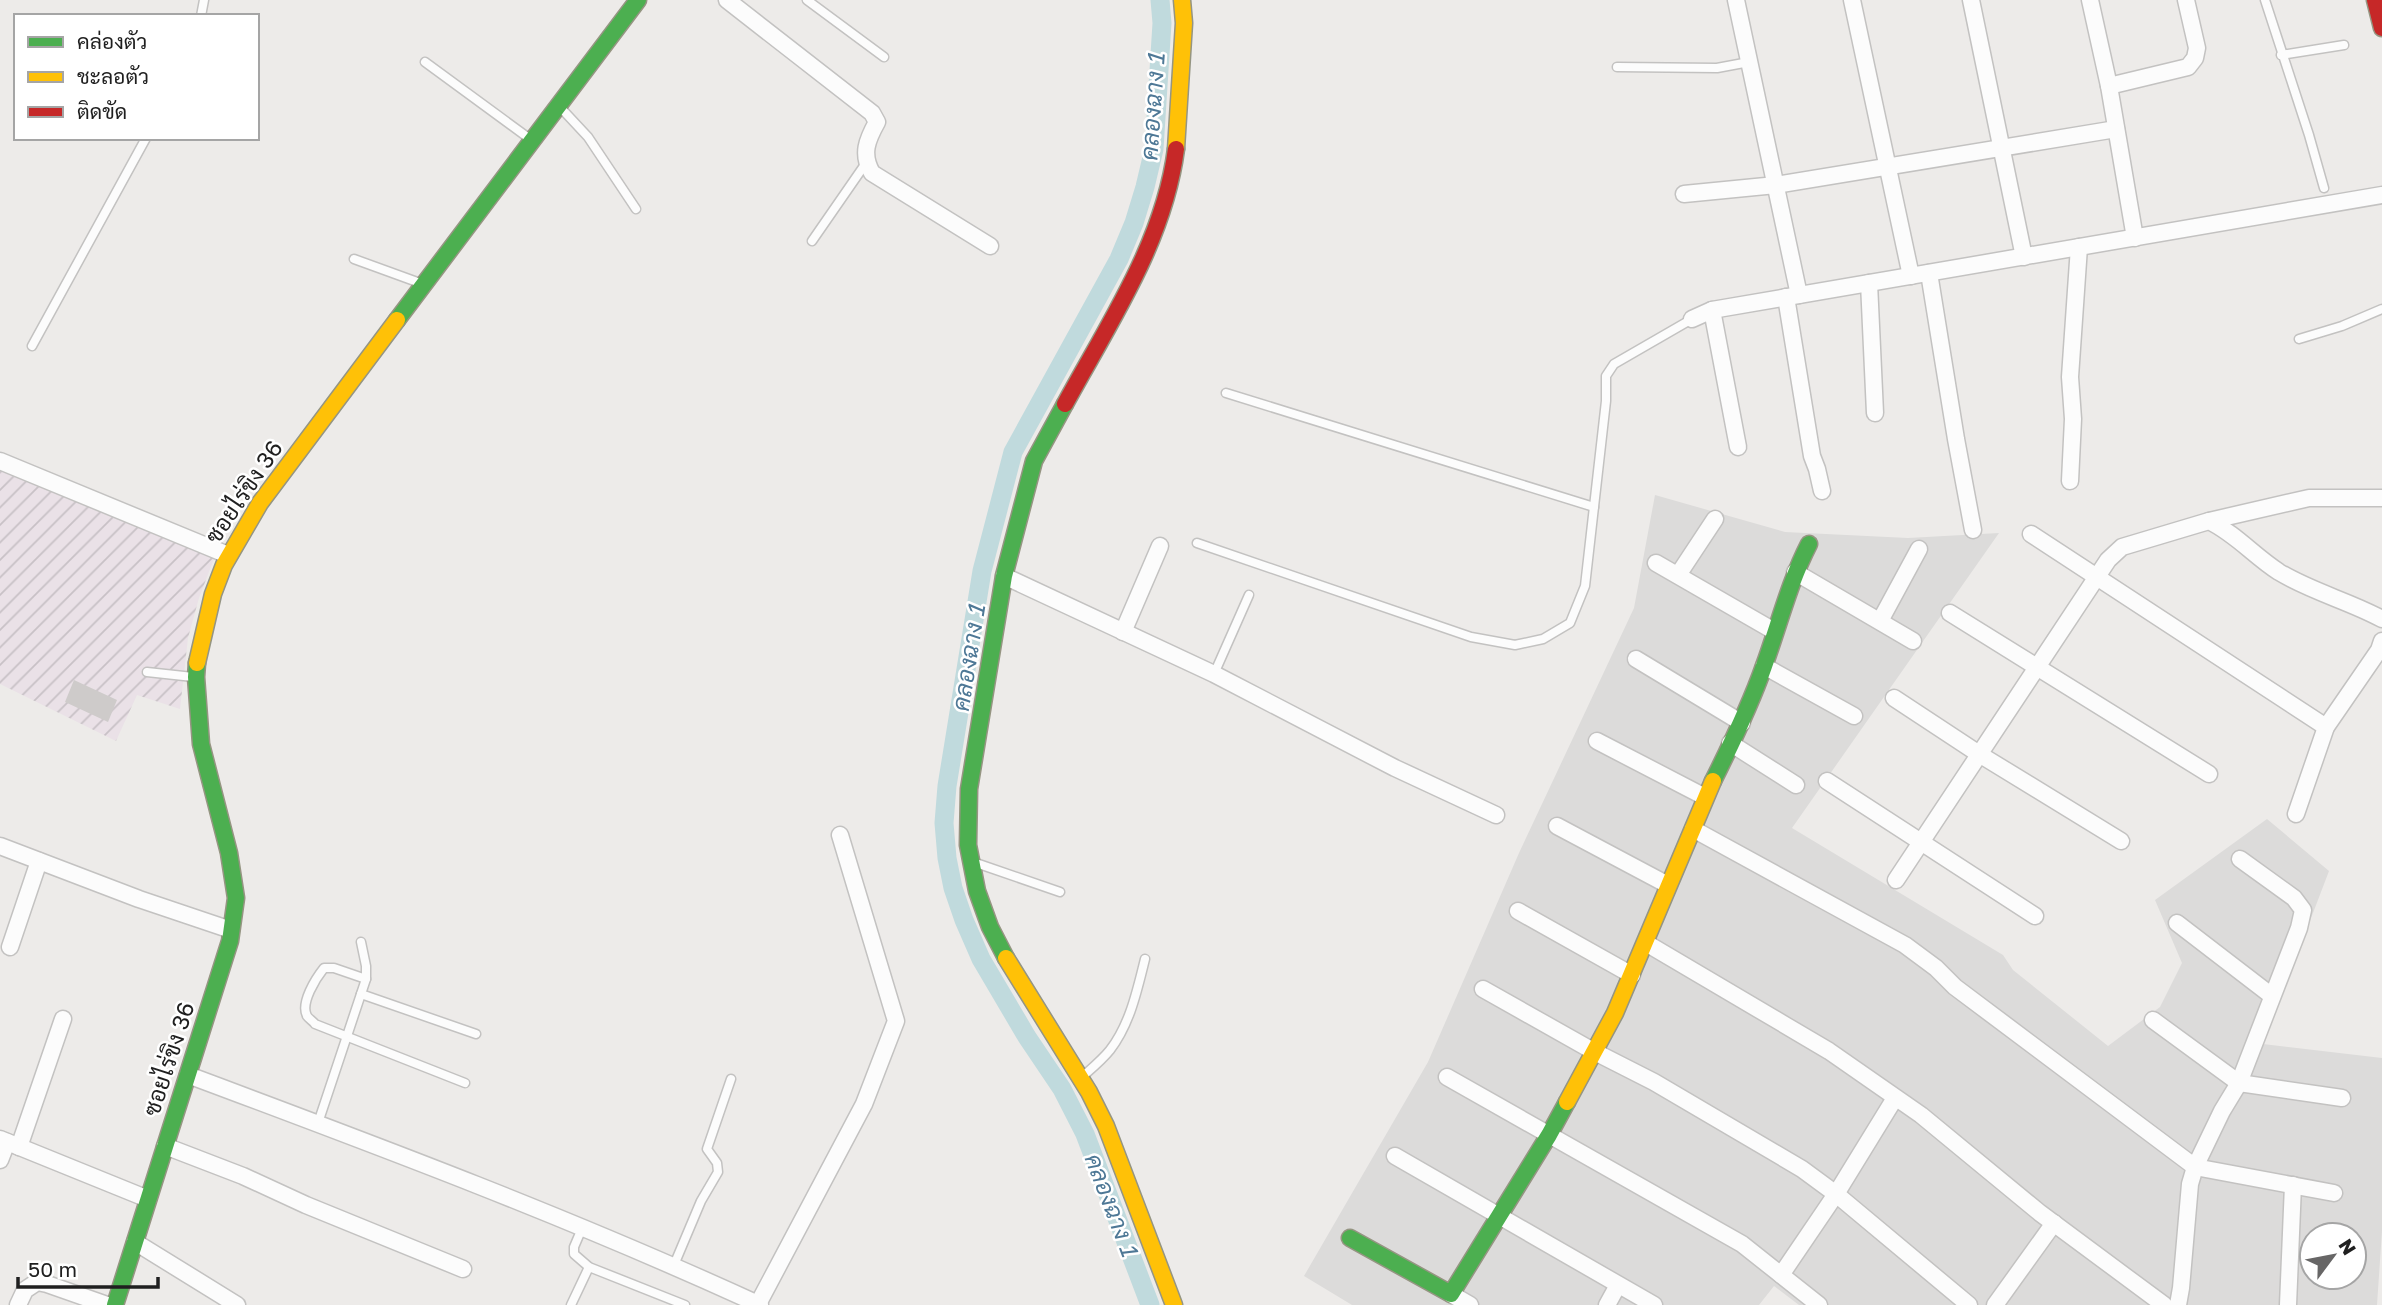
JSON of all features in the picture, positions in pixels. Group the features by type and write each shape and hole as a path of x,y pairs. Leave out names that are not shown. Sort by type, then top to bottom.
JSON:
{"street":[{"name":"ซอยไร่ขิง 36","path":"115,1305 232,930 236,898 229,853 201,744 196,677 198,654 213,594 228,555 260,503 638,0"},
{"path":"727,0 872,113 877,122 867,139 866,163 872,173 990,246"},
{"path":"1174,1305 1106,1126 1082,1077 1046,1025 1000,948 985,912 970,861 967,823 969,789 1004,576 1034,461 1139,270 1156,231 1177,152 1184,23 1182,0"},
{"path":"1736,0 1776,185 1793,296 1812,456 1818,469 1822,491"},
{"path":"1852,0 1912,276"},
{"path":"1971,0 2024,257"},
{"path":"2090,0 2109,86 2135,238"},
{"path":"2109,86 2188,67 2195,58 2197,48 2186,0"},
{"path":"2375,0 2382,27"},
{"path":"1684,194 1776,185 2116,130"},
{"path":"1692,319 1712,310 2382,195"},
{"path":"2070,481 2073,419 2070,377 2079,247"},
{"path":"1929,273 1955,439 1973,530"},
{"path":"1869,283 1875,413"},
{"path":"1712,310 1738,447"},
{"path":"0,461 228,555"},
{"path":"1896,880 2108,560 2122,547 2209,521 2309,498 2382,498"},
{"path":"1678,575 1714,519"},
{"path":"2209,521 2224,528 2276,570 2312,589 2375,608 2382,619"},
{"path":"2031,534 2326,727"},
{"path":"1451,1294 1501,1217 1549,1135 1615,1013 1705,797 1742,723 1796,572 1809,544"},
{"path":"1123,632 1160,546"},
{"path":"1880,621 1919,549"},
{"path":"1656,563 1774,631"},
{"path":"1796,572 1913,641"},
{"path":"1004,576 1214,674 1395,768 1496,814"},
{"path":"1950,613 2209,774"},
{"path":"2295,814 2326,727 2379,650 2382,641"},
{"path":"1636,659 1742,723"},
{"path":"1764,666 1854,716"},
{"path":"1894,698 2121,841"},
{"path":"1597,741 1705,797"},
{"path":"1730,743 1796,785"},
{"path":"1827,781 2035,916"},
{"path":"1557,826 1668,885"},
{"path":"1693,830 1905,945 1936,968 1955,987 2195,1167 2334,1193"},
{"path":"188,1075 583,1226 759,1305 864,1104 896,1021 840,835"},
{"path":"0,846 232,930"},
{"path":"2178,1305 2190,1184 2195,1167 2239,1083 2299,928 2303,910 2294,898 2240,859"},
{"path":"10,947 39,861"},
{"path":"1518,911 1632,975"},
{"path":"2177,923 2272,996"},
{"path":"1646,943 1829,1051 1921,1115 2054,1223 2164,1305"},
{"path":"1483,989 1665,1089 1801,1169 1836,1194 1969,1305"},
{"path":"0,1160 63,1019"},
{"path":"2153,1020 2239,1083 2342,1098"},
{"path":"1447,1077 1742,1244 1819,1305"},
{"path":"1781,1275 1836,1194 1895,1098"},
{"path":"9,1143 148,1199"},
{"path":"165,1146 243,1175 306,1205 463,1269"},
{"path":"1395,1156 1654,1305"},
{"path":"2288,1305 2293,1185"},
{"path":"1995,1305 2054,1223"},
{"path":"1350,1238 1470,1305"},
{"path":"135,1242 237,1305"},
{"path":"18,1305 25,1290 37,1282 107,1305"},
{"path":"1607,1305 1618,1285"}],"lane":[{"path":"807,0 884,57"},
{"path":"2265,0 2324,188"},
{"path":"2281,55 2344,45"},
{"path":"1617,67 1717,68 1749,61"},
{"path":"425,62 532,141"},
{"path":"558,106 588,137 636,209"},
{"path":"32,346 145,140"},
{"path":"813,241 866,163"},
{"path":"354,259 424,285"},
{"path":"2299,339 2342,326 2382,309"},
{"path":"1197,543 1471,638 1515,645 1543,639 1570,623 1585,586 1606,401 1606,376 1614,364 1692,319"},
{"path":"1226,393 1594,507"},
{"path":"1214,674 1249,595"},
{"path":"147,672 196,677"},
{"path":"970,861 1060,892"},
{"path":"318,1123 366,979 361,942"},
{"path":"1082,1077 1109,1051 1124,1025 1134,1002 1145,959"},
{"path":"366,979 334,968 324,968 317,977 305,1005 306,1015 315,1024 465,1083"},
{"path":"361,994 475,1034"},
{"path":"674,1265 701,1201 718,1172 717,1163 707,1149 730,1079"},
{"path":"583,1226 574,1247 574,1254 589,1267 685,1305"},
{"path":"571,1305 589,1267"}],"shaded area":[{"path":"0,468 215,556 188,638 180,709 137,695 116,741 0,684"},
{"path":"1655,495 1785,532 1908,538 1999,533 1792,828 2003,955 2013,970 2108,1046 2160,1007 2182,963 2155,900 2267,819 2329,871 2263,1044 2382,1058 2382,1231 2377,1305 1799,1305 1774,1286 1759,1305 1352,1305 1304,1276 1428,1062 1519,853 1634,608"}],"building":[{"path":"74,680 117,700 108,722 65,702"}],"waterway":[{"name":"คลองฉาง 1","path":"1150,1305 1085,1134 1062,1089 1027,1037 981,959 964,920 953,888 944,823 947,786 982,571 1013,452 1119,259 1145,187 1154,149 1162,23 1160,0"}],"traffic: fast":[{"path":"397,320 638,0"},
{"path":"1006,958 990,927 977,891 968,845 969,789 1004,576 1034,461 1065,404"},
{"path":"1713,781 1753,696 1790,589 1809,544"},
{"path":"115,1305 230,941 236,898 229,853 201,744 197,663"},
{"path":"1350,1238 1451,1294 1567,1102"}],"traffic: slow":[{"path":"1176,149 1184,23 1182,0"},
{"path":"197,663 213,594 224,565 260,503 397,320"},
{"path":"1567,1102 1615,1013 1713,781"},
{"path":"1006,958 1089,1092 1106,1126 1174,1305"}],"traffic: jam":[{"path":"2375,0 2382,28"},
{"path":"1065,404 1147,249 1170,183 1176,149"}]}
